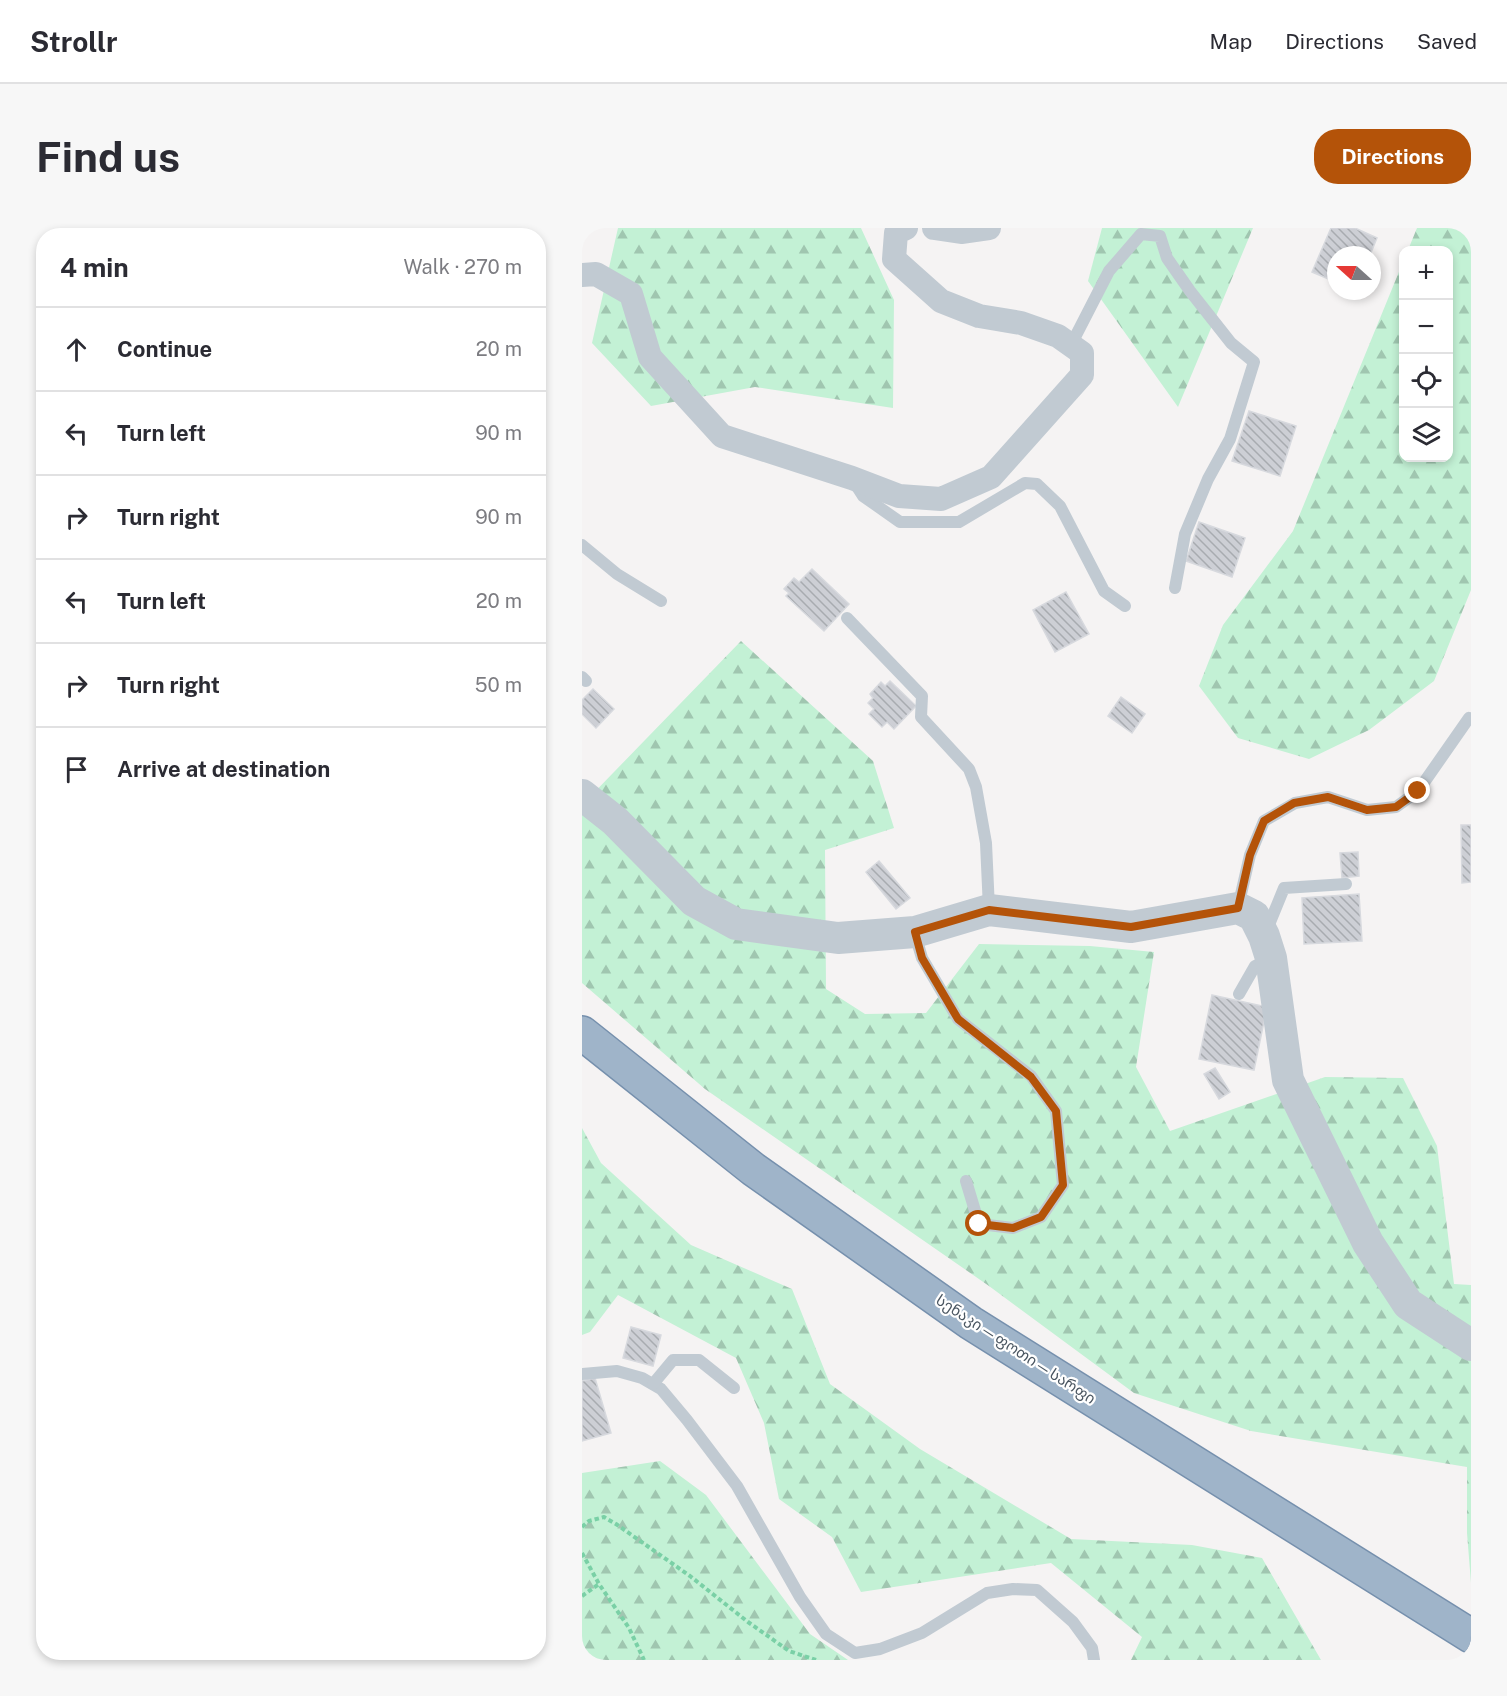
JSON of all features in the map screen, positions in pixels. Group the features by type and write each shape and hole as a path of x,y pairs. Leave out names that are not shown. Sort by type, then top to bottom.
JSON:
{"highway":[{"name":"სენაკი — ფოთი — სარფი","path":"582,1033 753,1169 971,1323 1471,1636"}],"street":[{"path":"582,275 596,274 631,294 650,357 722,436 852,478 899,496 941,499 992,477 1082,375 1082,353 1058,336 1022,323 979,316 941,301 894,259 896,233 906,228"},
{"path":"934,228 961,232 989,228"},
{"path":"582,795 615,821 694,901 736,924 838,938 915,932 989,910 1131,927 1238,908 1254,916 1268,947 1288,1080 1368,1243 1408,1304 1471,1345"}],"lane":[{"path":"1071,345 1109,271 1141,234 1160,236 1167,258 1190,291 1231,343 1254,362 1230,439 1208,479 1185,534 1175,588"},
{"path":"852,478 863,496 900,522 959,522 1025,483 1038,484 1060,506 1104,591 1125,606"},
{"path":"583,547 616,574 661,601"},
{"path":"847,618 922,696 921,717 969,769 976,787 986,843 989,910"},
{"path":"1238,908 1250,855 1264,821 1294,803 1328,797 1367,810 1396,807 1418,791 1470,716"},
{"path":"1239,994 1268,947 1284,888 1346,884"},
{"path":"915,932 922,958 958,1019 1031,1077 1056,1111 1063,1185 1041,1217 1013,1228 979,1224 966,1180"},
{"path":"652,1384 673,1360 699,1360 734,1388"},
{"path":"582,1374 617,1371 642,1378 661,1389 737,1486 801,1597 826,1634 855,1653 880,1649 922,1633 987,1593 1013,1589 1037,1590 1074,1622 1092,1648 1094,1660"}],"path":[{"path":"582,1527 589,1521 604,1517 690,1576 789,1651 816,1660"},
{"path":"582,1553 598,1584 629,1628 644,1660"},
{"path":"582,1596 598,1584"}],"green space":[{"path":"618,228 861,228 894,300 893,408 755,387 651,406 592,343"},
{"path":"1102,228 1253,228 1178,407 1088,281"},
{"path":"1417,228 1471,228 1471,590 1434,681 1369,730 1309,759 1238,738 1199,686 1223,625 1293,531 1399,272 1399,462 1453,462 1453,246 1410,246"},
{"path":"741,641 873,761 894,828 825,850 826,989 865,1014 926,1013 979,944 1090,946 1154,952 1136,1067 1170,1131 1325,1077 1403,1078 1437,1146 1454,1284 1471,1285 1471,1583 1467,1533 1467,1467 1251,1431 1134,1393 989,1286 705,1089 582,983 582,805"},
{"path":"582,1128 601,1163 691,1245 792,1289 830,1384 920,1449 1071,1539 1192,1545 1262,1558 1321,1660 1131,1660 1142,1637 1051,1563 861,1592 832,1537 779,1499 764,1423 736,1358 618,1295 590,1332 582,1335"},
{"path":"660,1461 706,1495 810,1634 848,1660 582,1660 582,1473"}],"building":[{"path":"1331,228 1355,228 1377,238 1374,246 1327,246 1327,278 1312,272"},
{"path":"1249,411 1296,426 1280,476 1232,461"},
{"path":"1199,522 1245,538 1232,577 1186,561"},
{"path":"812,569 849,604 824,631 786,596 789,593 784,589 794,578 799,582"},
{"path":"1066,592 1089,634 1055,652 1033,610"},
{"path":"890,681 916,706 894,729 887,722 882,727 869,714 874,709 868,703 873,698 870,694 881,682 885,686"},
{"path":"593,689 614,709 596,728 582,714 582,700"},
{"path":"1121,697 1145,714 1132,733 1108,716"},
{"path":"1461,825 1471,825 1471,882 1462,883"},
{"path":"1358,852 1359,876 1342,878 1340,853"},
{"path":"879,861 910,898 896,909 866,872"},
{"path":"1359,894 1362,941 1304,944 1302,898"},
{"path":"1212,995 1267,1007 1254,1070 1199,1059"},
{"path":"1215,1068 1230,1092 1219,1099 1204,1074"},
{"path":"631,1327 661,1335 653,1366 623,1358"},
{"path":"595,1378 611,1433 582,1441 582,1381"}],"route":[{"path":"979,1224 1013,1228 1041,1217 1063,1185 1056,1111 1031,1077 958,1019 922,958 915,932 989,910 1131,927 1238,908 1250,855 1264,821 1294,803 1328,797 1367,810 1396,807 1418,791"}]}
